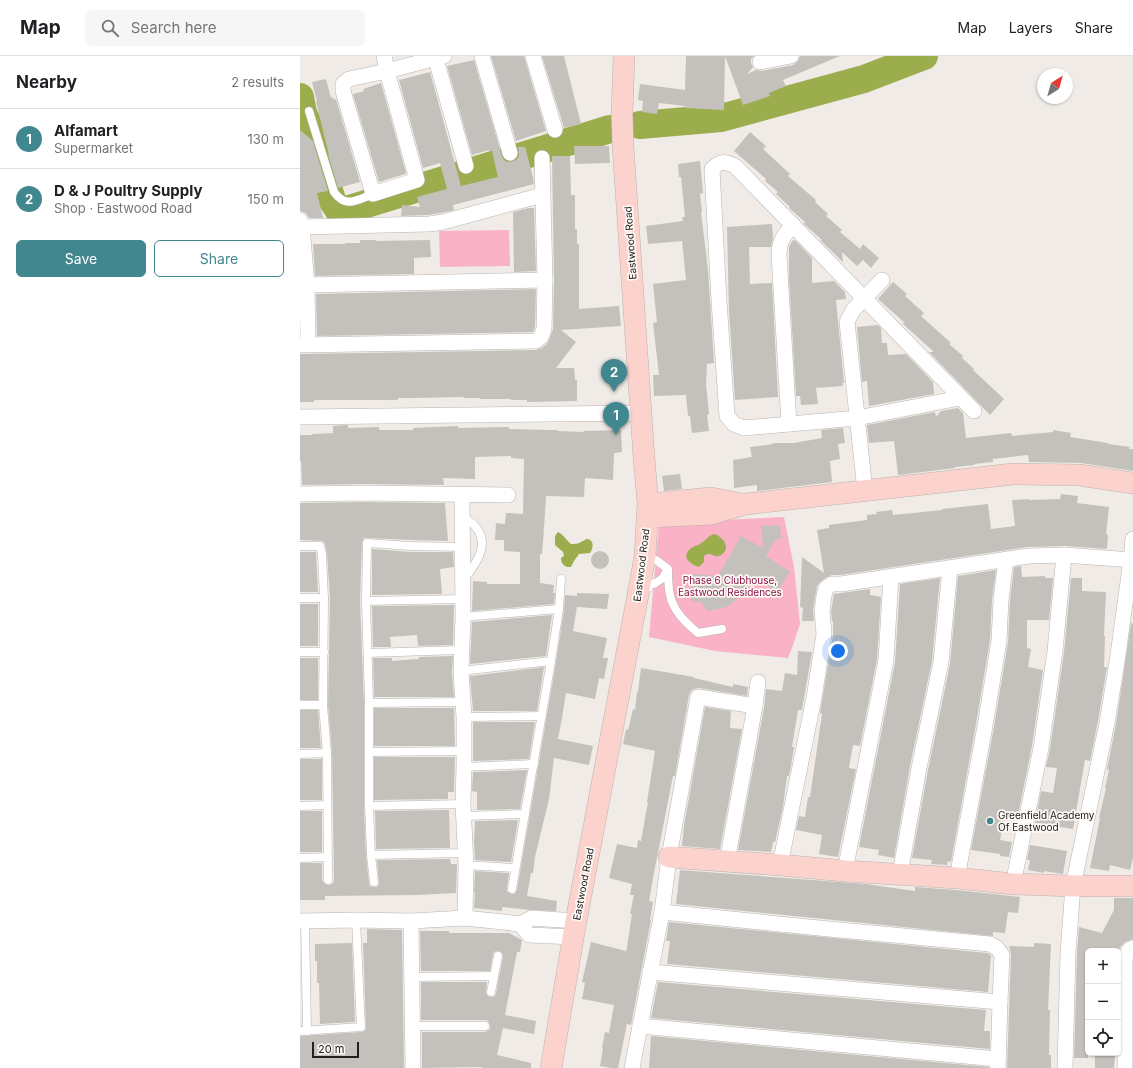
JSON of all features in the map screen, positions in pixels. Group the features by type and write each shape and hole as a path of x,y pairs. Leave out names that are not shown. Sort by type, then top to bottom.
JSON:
{"main road":[{"name":"Eastwood Road","path":"551,1068 575,929 644,556 647,511 623,146 622,114 624,56"},
{"path":"647,511 711,514 746,504 1013,474 1079,475 1133,483"},
{"path":"669,857 957,878 1013,884 1133,886"}],"street":[{"path":"482,56 510,153"},
{"path":"533,56 555,130"},
{"path":"760,62 790,56"},
{"path":"386,63 417,180 373,194 343,91 343,84 349,79 386,63 438,57 466,166"},
{"path":"542,158 544,330 541,337 536,341 304,344 307,285 301,224 429,224 443,222 542,195"},
{"path":"960,398 857,418 744,428 734,424 727,416 712,169 718,164 726,162 735,166 974,411"},
{"path":"789,424 779,246 782,237 793,225"},
{"path":"307,285 544,280"},
{"path":"865,491 847,322 853,310 882,280"},
{"path":"300,417 641,414"},
{"path":"300,494 364,493 508,496"},
{"path":"462,495 463,617 461,671 464,717 465,918"},
{"path":"1065,1068 1068,953 1073,886 1108,723 1132,560 1133,539"},
{"path":"780,865 814,698 824,634 822,612 826,588 832,584 1029,556 1064,555 1132,560"},
{"path":"1013,884 1042,740 1056,651 1064,555"},
{"path":"957,878 999,641 1001,600 1006,559"},
{"path":"900,874 940,662 950,568"},
{"path":"845,871 886,660 891,576"},
{"path":"727,862 758,682"},
{"path":"632,1068 662,912 669,857 698,697 755,706"},
{"path":"640,1026 998,1064 1002,955 997,948 990,944 662,912"},
{"path":"302,921 411,921 465,918 520,924 532,918 575,929"},
{"path":"411,921 413,1068"},
{"path":"1128,1062 1129,1003 1125,958 1129,950 1133,948"},
{"path":"650,972 1000,1002"}],"lane":[{"path":"309,111 334,192 338,198 344,202 351,202 373,194"},
{"path":"463,517 480,532 482,540 481,554 474,567 463,581"},
{"path":"374,882 371,855 369,806 366,543 462,547"},
{"path":"300,546 320,546 322,554 324,598 323,705 326,753 328,880"},
{"path":"644,556 656,560 668,569 670,595 674,606 684,621 698,633 722,629"},
{"path":"649,590 646,582 654,584 663,578 668,569"},
{"path":"512,889 551,661 559,609 561,579"},
{"path":"300,598 324,598"},
{"path":"366,601 463,599"},
{"path":"463,617 559,609"},
{"path":"368,653 461,650"},
{"path":"300,652 324,652"},
{"path":"461,671 551,661"},
{"path":"369,703 463,702"},
{"path":"300,705 323,705"},
{"path":"464,717 542,716"},
{"path":"369,752 464,751"},
{"path":"300,754 326,753"},
{"path":"464,767 534,764"},
{"path":"300,806 327,805"},
{"path":"369,806 525,814"},
{"path":"371,855 465,859 515,868"},
{"path":"300,858 328,857"},
{"path":"302,921 304,1031 361,1027 356,920"},
{"path":"491,992 498,956"},
{"path":"412,977 494,976"},
{"path":"412,1026 485,1026"}],"green space":[{"path":"509,230 510,266 440,267 439,231"},
{"name":"Phase 6 Clubhouse, Eastwood Residences","path":"784,517 794,567 800,624 788,658 715,651 649,637 659,523"}],"shaded area":[{"path":"558,532 571,544 579,543 586,539 590,540 593,545 590,553 579,554 571,567 567,567 562,564 561,558 564,556 563,552 555,545 555,536"},
{"path":"714,534 721,538 726,544 723,554 715,556 707,554 704,556 704,562 699,567 690,562 686,555 687,552"}],"building":[{"path":"491,56 524,56 546,131 516,141"},
{"path":"542,56 564,56 581,124 564,128"},
{"path":"686,56 725,56 724,110 685,108 685,106 659,103 657,114 642,112 643,101 638,100 640,84 685,90"},
{"path":"725,56 754,56 751,59 753,67 747,74 756,70 762,71 793,65 797,62 800,56 840,56 783,80 786,86 769,93 770,96 743,105"},
{"path":"474,60 502,156 507,162 513,161 519,156 518,147 525,147 534,184 453,205 454,209 452,209 455,210 428,215 401,216 402,205 420,207 417,197 447,189 440,163 423,168 399,80 430,72 461,186 498,177 492,151 489,150 472,155 447,66"},
{"path":"326,79 331,98 333,97 334,100 336,99 360,182 338,188 328,154 329,155 312,82"},
{"path":"381,83 406,173 379,182 353,94 364,91 363,89"},
{"path":"300,130 313,141 328,191 317,193 323,218 309,218 306,213 300,211"},
{"path":"750,132 766,146 763,149 790,174 788,176 816,200 815,202 828,214 826,216 842,230 840,232 860,249 863,244 879,258 871,268 863,260 857,266 842,252 843,262 776,194 778,192 765,181 766,179 734,151"},
{"path":"574,146 609,146 610,163 575,164"},
{"path":"552,156 570,156 571,195 575,195 575,229 577,229 577,244 579,244 579,309 619,306 621,326 561,330 576,342 556,368 574,368 575,380 577,380 577,401 527,402 527,400 480,399 464,397 398,398 398,400 314,400 314,402 300,402 300,354 536,350 547,344 553,329 554,280"},
{"path":"700,161 703,193 700,194 701,212 708,270 714,363 707,364 706,384 709,431 692,433 690,416 688,416 686,395 654,396 653,375 659,375 653,323 657,322 653,284 686,280 682,241 648,244 646,226 683,221 682,217 685,217 681,177 679,177 678,164"},
{"path":"534,208 536,271 514,272 513,212"},
{"path":"772,224 773,238 771,247 749,247 750,284 772,283 778,397 735,400 729,311 727,227"},
{"path":"360,240 430,240 431,257 414,258 414,274 315,276 313,244 360,243"},
{"path":"795,240 812,258 812,283 834,281 845,292 846,299 836,300 844,383 842,383 843,386 816,388 818,404 801,405 800,396 796,396 789,278 789,247 792,241"},
{"path":"893,282 907,294 905,296 924,313 921,316 951,343 949,344 963,356 962,358 974,369 973,370 1004,399 990,415 929,352 934,352 878,299"},
{"path":"536,289 535,327 533,332 317,336 316,294"},
{"path":"878,325 881,328 882,343 887,343 888,355 906,354 933,382 934,394 869,406 867,381 862,382 857,327"},
{"path":"958,408 963,413 966,438 1011,433 1012,436 1053,432 1053,430 1071,433 1070,437 1130,447 1129,449 1133,449 1133,471 1081,463 1029,462 1028,455 993,459 993,462 974,464 975,465 898,475 894,441 869,443 867,425 935,412 936,417 941,411"},
{"path":"348,425 348,428 379,427 379,430 413,430 413,428 458,426 458,428 509,427 509,429 584,432 621,430 622,452 614,453 613,480 585,478 584,497 546,496 542,554 540,554 540,583 554,585 554,604 472,611 473,581 487,582 487,584 520,584 520,552 504,551 504,540 495,540 496,523 505,524 506,513 523,514 524,459 511,458 511,456 475,457 475,479 443,478 444,485 302,485 300,435 333,433 333,426"},
{"path":"843,428 845,443 838,444 840,459 830,461 832,482 757,491 757,485 734,488 733,460 752,457 750,447 773,443 794,443 822,438 821,430"},
{"path":"680,474 682,489 664,491 662,476"},
{"path":"1061,494 1078,496 1077,503 1109,507 1106,534 1108,535 1107,549 1065,546 1028,547 832,575 821,581 817,586 813,610 814,621 802,621 803,608 800,607 802,557 824,573 817,530 829,528 829,525 867,520 867,515 877,514 876,512 892,510 893,515 988,504 991,529 1015,526 1012,500 1060,499"},
{"path":"300,503 445,503 448,541 364,538 362,543 360,601 364,703 364,806 369,883 370,886 374,887 377,887 379,884 377,860 450,859 451,864 457,864 456,893 325,896 325,900 300,900 300,863 322,863 322,880 324,883 330,885 334,880 332,753 328,705 330,598 327,554 323,541 300,540"},
{"path":"780,525 781,539 776,539 766,556 790,572 777,592 754,577 746,592 727,607 708,611 701,602 691,601 692,574 718,576 741,536 763,548 761,526"},
{"path":"372,549 411,552 453,552 454,567 440,569 442,594 372,595"},
{"path":"596,551 604,551 609,556 607,567 604,569 596,569 591,564 591,556"},
{"path":"300,552 316,552 318,592 300,592"},
{"path":"1021,566 1022,577 1045,576 1045,578 1053,578 1049,620 1027,620 1027,648 1031,649 1028,667 1043,670 1032,746 1017,820 1004,818 1000,840 1012,842 1009,857 1000,856 1000,854 971,850 1008,642 1010,601 1014,567"},
{"path":"996,570 992,600 990,640 951,862 948,861 947,865 931,864 932,860 912,858 928,770 950,664 958,576"},
{"path":"940,578 932,661 910,766 894,858 878,855 879,850 859,847 895,662 900,584"},
{"path":"1071,578 1082,578 1082,591 1106,592 1104,667 1107,667 1090,761 1085,760 1073,829 1035,823 1041,791 1053,793 1057,768 1046,767 1064,652"},
{"path":"870,589 870,595 881,597 877,659 860,746 853,745 849,768 856,769 838,857 819,854 822,835 796,830 799,816 805,817 808,797 810,797 822,714 820,713 833,635 831,611 834,594"},
{"path":"577,593 609,594 607,609 577,607 573,631 607,638 603,658 608,658 604,679 599,678 595,699 566,693 558,739 593,746 589,765 554,758 549,799 527,896 557,901 556,911 502,907 502,911 474,908 475,871 509,873 507,891 514,894 517,890 556,662 565,595 577,596"},
{"path":"300,604 318,604 318,646 300,646"},
{"path":"454,605 453,645 418,646 417,635 390,637 391,647 373,647 372,606"},
{"path":"552,615 546,656 470,664 472,622"},
{"path":"1131,623 1133,624 1133,858 1130,870 1110,865 1109,871 1090,868 1106,788 1109,770 1107,769 1116,724"},
{"path":"798,651 812,652 802,710 798,710 792,747 794,747 791,766 789,776 787,776 783,807 775,842 773,842 771,852 738,850 764,708 766,689 782,691 785,673 797,675"},
{"path":"453,656 452,672 454,697 374,697 373,658 392,658 392,661 419,659 419,657"},
{"path":"300,658 318,658 318,700 300,700"},
{"path":"544,667 537,711 473,711 470,676"},
{"path":"641,668 694,677 733,687 733,684 748,687 747,696 699,688 691,691 689,695 675,776 673,776 649,901 653,902 651,920 631,1025 627,1024 618,1068 611,1068 600,1066 605,1032 609,1033 614,1005 582,999 585,983 582,982 591,942 626,951 627,947 632,914 630,914 634,895 630,895 632,884 609,878 617,844 637,848 638,840 641,841 648,802 655,751 623,744 626,729 628,730 633,709 635,710"},
{"path":"705,707 731,711 730,728 742,729 720,849 682,846 684,826"},
{"path":"374,708 454,708 455,746 374,746"},
{"path":"300,710 318,710 321,748 300,748"},
{"path":"473,722 535,722 529,759 473,761"},
{"path":"374,757 455,757 454,792 448,792 448,799 374,800"},
{"path":"300,759 322,759 322,800 300,800"},
{"path":"527,770 520,809 477,810 477,792 472,791 473,772"},
{"path":"449,810 450,848 376,849 375,811"},
{"path":"300,811 322,811 322,852 300,852"},
{"path":"518,820 511,862 475,860 475,821"},
{"path":"1030,845 1067,851 1063,874 1028,870 1030,860 1027,860"},
{"path":"680,870 866,884 915,891 915,887 1020,897 1018,913 1008,912 1005,933 993,932 993,936 676,904"},
{"path":"1114,898 1133,898 1133,939 1125,942 1120,948 1085,948 1085,1056 1088,1056 1088,1058 1074,1058 1079,927 1102,933 1114,910"},
{"path":"669,922 987,953 991,955 988,992 667,964 670,941 666,941"},
{"path":"367,929 402,930 404,1068 300,1068 300,1036 361,1032 366,1029 363,943 367,943"},
{"path":"420,931 449,931 449,933 509,933 522,940 520,952 517,952 505,1015 536,1021 534,1034 503,1028 497,1055 531,1063 531,1068 422,1068 422,1032 485,1032 490,1029 490,1026 488,1021 485,1020 421,1020 421,982 487,982 486,993 488,996 492,997 495,996 496,993 503,957 501,952 494,952 490,971 421,971"},
{"path":"352,943 355,1022 320,1024 319,983 317,983 315,944"},
{"path":"1034,943 1051,944 1048,1010 1050,1010 1049,1055 1051,1055 1051,1068 1007,1068 1011,955 1009,946 1034,947"},
{"path":"658,982 986,1010 984,1031 990,1031 990,1049 651,1018"},
{"path":"651,1036 989,1067 989,1068 649,1068"},
{"path":"1095,1056 1115,1056 1114,1068 1095,1068"}],"waterway":[{"path":"640,125 721,118 864,79 924,56"},
{"path":"300,97 303,113 310,128 332,200 340,212 610,129"}],"place":[{"name":"D & J Poultry Supply","path":"614,392"},
{"name":"Alfamart","path":"616,435"},
{"name":"Greenfield Academy Of Eastwood","path":"990,821"}]}
